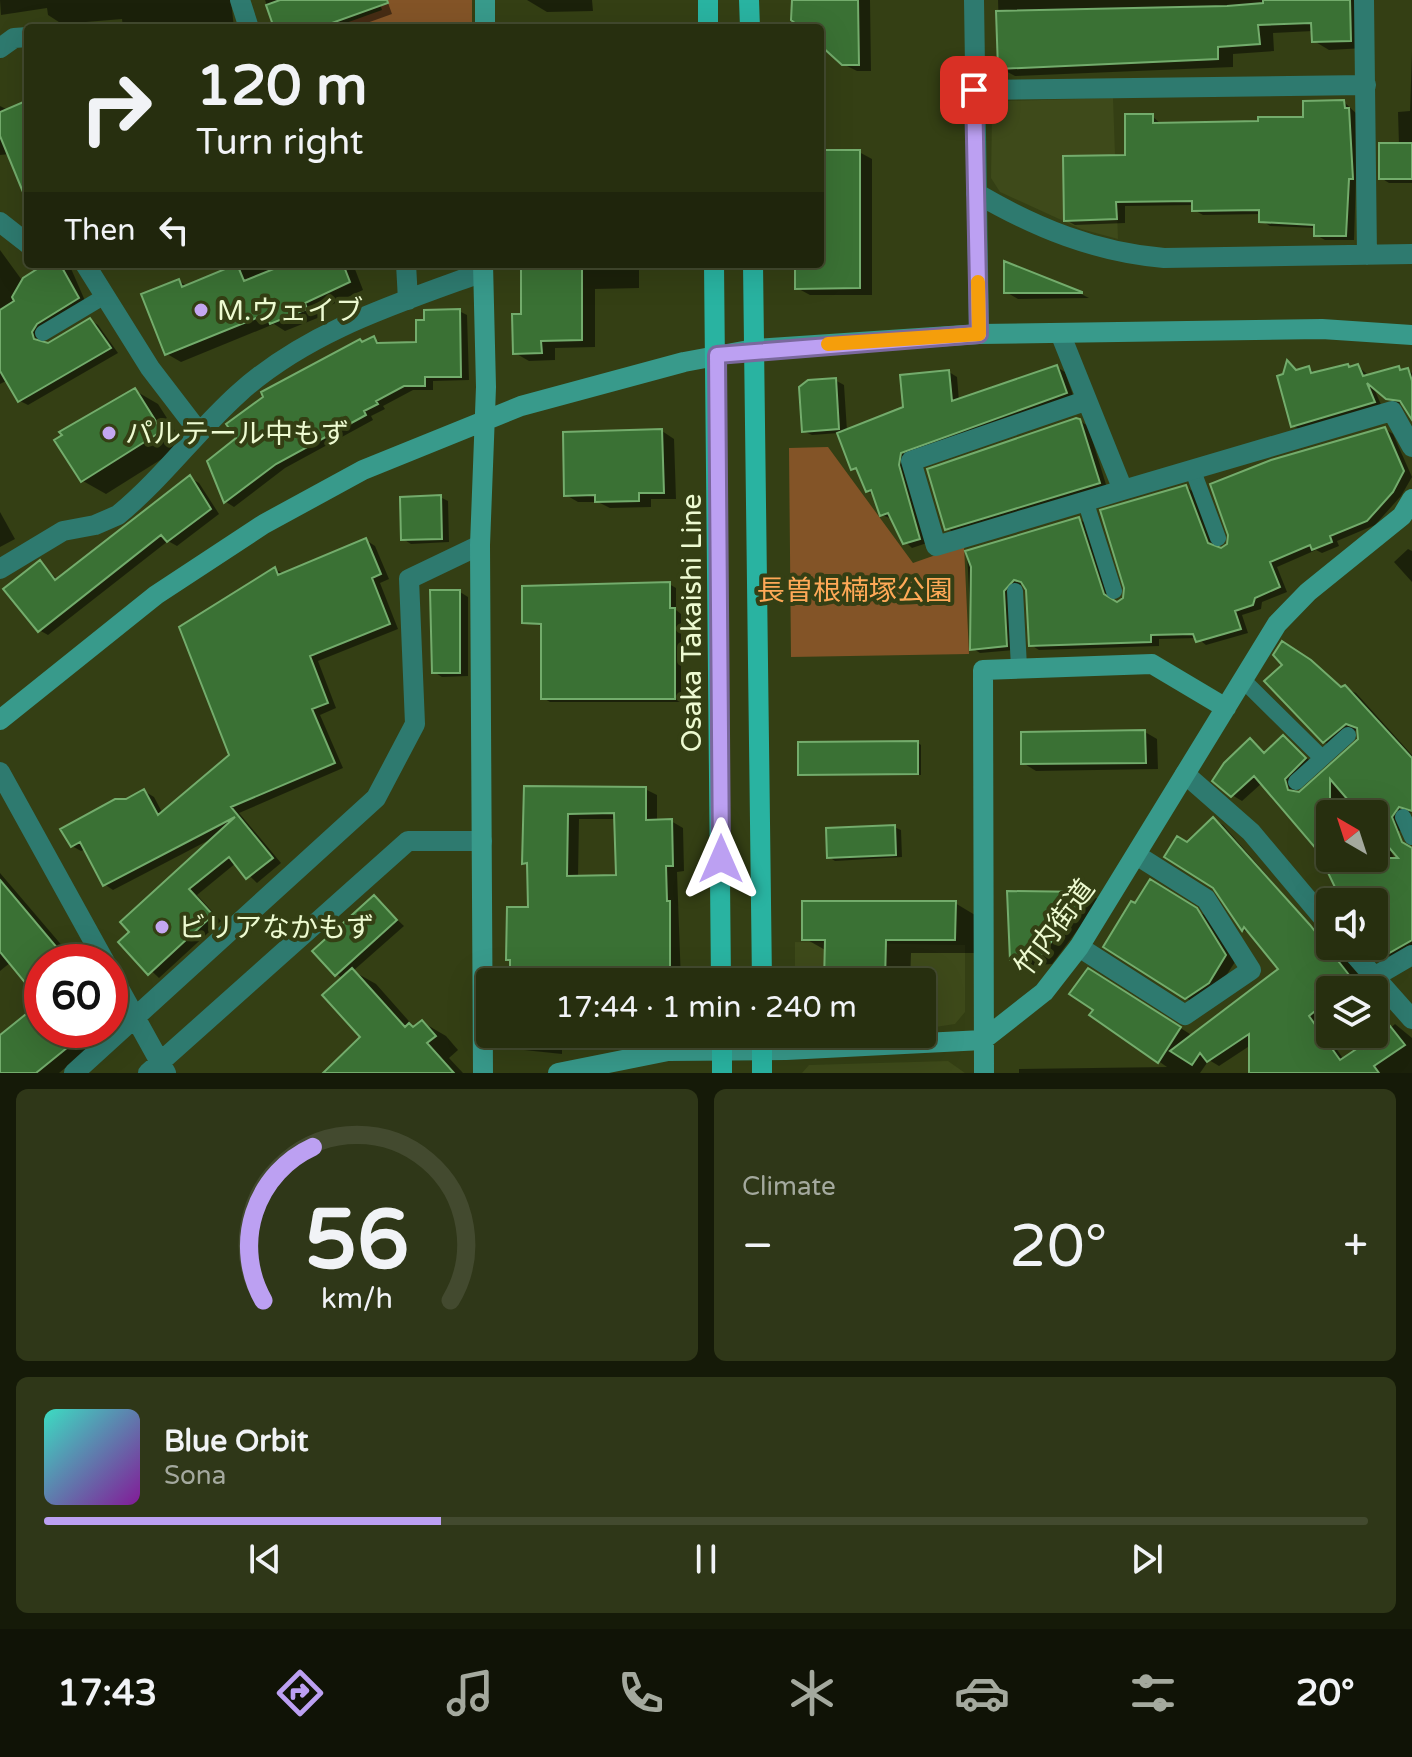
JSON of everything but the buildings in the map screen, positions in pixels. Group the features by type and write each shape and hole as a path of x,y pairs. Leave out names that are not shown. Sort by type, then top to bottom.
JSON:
{"main road":[{"path":"708,0 708,24"},
{"path":"749,0 750,24"},
{"name":"Osaka Takaishi Line","path":"714,268 721,968"},
{"path":"753,268 762,968"},
{"path":"722,1048 722,1073"},
{"path":"761,1048 762,1073"}],"street":[{"path":"240,0 247,24"},
{"path":"485,0 485,24"},
{"path":"974,0 979,334"},
{"path":"1364,0 1367,255"},
{"path":"0,48 14,38 24,37"},
{"path":"974,90 1366,85"},
{"path":"976,193 1056,234 1133,256 1412,254"},
{"path":"0,222 24,241"},
{"path":"88,268 150,368 199,432"},
{"path":"406,268 408,300"},
{"path":"0,569 63,531 95,525 118,515 137,499 199,432 277,363 330,331 483,268 485,419 480,545 483,1073"},
{"path":"0,720 156,595 210,557 363,470 521,406 717,355 754,349 979,334 1322,329 1412,335"},
{"path":"1060,333 1123,490"},
{"path":"1085,401 911,461 936,546 1392,411 1412,447"},
{"name":"竹内街道","path":"983,1040 1044,992 1079,947 1138,856 1277,624 1308,592 1409,514"},
{"path":"74,1073 376,798 415,724 409,579 480,545"},
{"path":"984,1073 983,670 1152,664 1226,708"},
{"path":"0,772 95,944"},
{"path":"1185,774 1251,832 1316,909"},
{"path":"128,1004 158,1069 408,841 482,841"},
{"path":"1079,947 1185,1015 1251,970 1206,899 1138,856"},
{"path":"1376,976 1412,955"},
{"path":"1359,960 1373,976"},
{"path":"1388,992 1412,1019"},
{"path":"936,1040 983,1040"},
{"path":"558,1073 686,1048"}],"lane":[{"path":"43,333 105,296"},
{"path":"1193,471 1218,538"},
{"path":"1085,500 1114,591"},
{"path":"1015,591 1019,667"},
{"path":"1244,681 1322,758"},
{"path":"1296,782 1348,735"},
{"path":"1403,817 1412,837"}],"shaded area":[{"path":"1113,98 1118,239 1081,229 1000,192 991,178 992,112 1003,101"},
{"path":"795,942 965,945 965,1012 955,1024 936,1027 936,968 795,968"},
{"path":"948,1061 965,1073 802,1073 809,1065"}],"green space":[{"path":"379,0 472,0 472,24 343,24 382,10"},
{"name":"長曽根楠塚公園","path":"828,447 913,563 964,545 969,654 791,657 789,448"}],"slow traffic":[{"path":"828,344 979,334 978,282"}],"place":[{"name":"M.ウェイブ","path":"201,310"},
{"name":"パルテール中もず","path":"109,433"},
{"name":"ビリアなかもず","path":"162,927"}],"route":[{"path":"721,859 717,355 754,349 979,334 974,90"}]}
